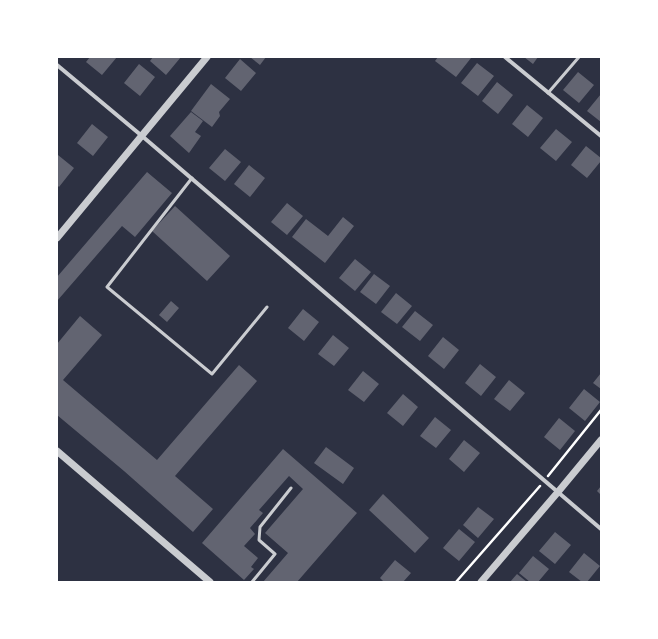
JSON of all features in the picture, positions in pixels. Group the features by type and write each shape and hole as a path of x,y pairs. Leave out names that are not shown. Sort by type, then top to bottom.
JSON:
{"street":[{"path":"57,238 207,57"},
{"path":"505,57 601,136"},
{"path":"57,65 192,178 601,529"},
{"path":"481,582 601,440"},
{"path":"57,451 210,582"}],"lane":[{"path":"548,93 579,57"},
{"path":"192,178 107,287 212,374 267,307"},
{"path":"252,582 275,554 259,540 260,527 291,488"}],"path":[{"path":"456,582 545,481 601,410"}],"building":[{"path":"90,57 117,57 102,75 86,62"},
{"path":"153,57 181,57 166,75 150,61"},
{"path":"250,57 266,57 260,65"},
{"path":"438,57 471,58 456,77 435,61"},
{"path":"524,57 538,57 533,64"},
{"path":"240,59 256,73 241,91 225,78"},
{"path":"477,63 494,76 478,96 461,83"},
{"path":"139,64 155,77 140,96 124,83"},
{"path":"578,72 594,85 579,103 563,90"},
{"path":"497,82 513,95 498,114 482,101"},
{"path":"211,84 230,99 219,112 220,116 212,127 191,111"},
{"path":"601,94 601,122 587,111"},
{"path":"527,105 543,118 528,137 512,124"},
{"path":"191,112 203,121 195,132 201,136 189,153 170,136"},
{"path":"92,124 108,137 93,156 77,143"},
{"path":"556,129 572,142 556,161 540,148"},
{"path":"586,146 601,158 601,161 587,178 571,165"},
{"path":"225,149 241,162 225,181 209,168"},
{"path":"58,155 74,168 59,187 57,185"},
{"path":"249,165 265,178 250,197 234,184"},
{"path":"147,172 172,193 135,237 122,226 57,301 57,277"},
{"path":"287,203 303,216 287,235 271,222"},
{"path":"175,206 230,256 207,281 152,231"},
{"path":"343,217 354,226 325,263 292,237 306,219 328,236"},
{"path":"355,259 371,272 355,291 339,278"},
{"path":"374,274 390,286 376,304 360,292"},
{"path":"396,293 412,306 397,324 381,312"},
{"path":"171,301 179,308 167,322 159,315"},
{"path":"303,309 319,322 304,341 288,328"},
{"path":"415,311 433,325 420,341 402,327"},
{"path":"80,316 102,335 63,380 157,460 239,365 257,381 175,476 213,509 193,532 124,471 57,415 57,344"},
{"path":"333,335 349,348 334,366 318,354"},
{"path":"443,337 459,350 444,369 428,356"},
{"path":"480,364 496,377 481,396 465,383"},
{"path":"363,371 379,384 364,402 348,390"},
{"path":"601,373 601,389 593,383"},
{"path":"509,380 525,393 510,411 494,399"},
{"path":"584,389 600,402 585,421 569,408"},
{"path":"403,394 418,407 403,426 387,413"},
{"path":"435,417 451,430 436,448 420,436"},
{"path":"559,418 575,431 560,450 544,437"},
{"path":"464,440 480,453 464,472 449,459"},
{"path":"326,447 354,468 343,484 314,463"},
{"path":"283,449 357,513 297,582 263,582 288,553 265,533 303,489 289,476 259,510 263,513 250,528 255,534 244,546 258,558 251,567 254,569 244,580 202,543"},
{"path":"601,486 601,495 597,491"},
{"path":"383,494 429,538 415,553 369,510"},
{"path":"478,507 494,519 478,538 463,525"},
{"path":"459,529 475,542 459,561 443,548"},
{"path":"555,532 571,545 555,564 539,551"},
{"path":"584,553 600,566 587,582 582,582 569,572"},
{"path":"533,556 549,569 538,582 530,582 519,573"},
{"path":"395,560 411,573 403,582 384,582 380,578"},
{"path":"517,574 527,582 510,582"}]}
